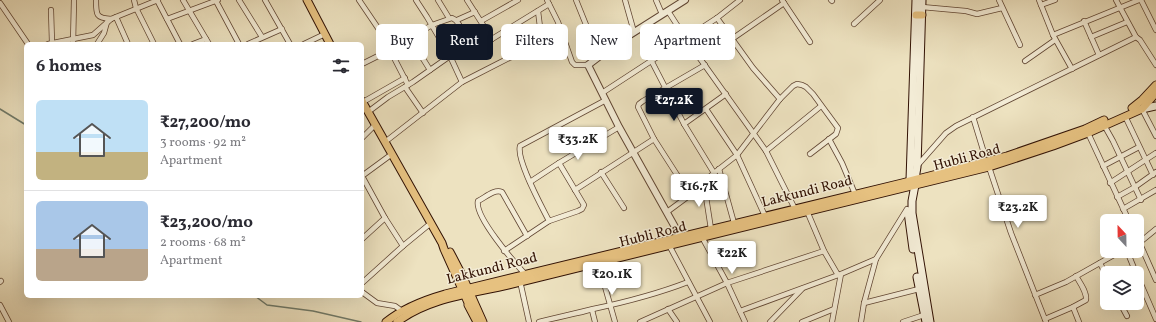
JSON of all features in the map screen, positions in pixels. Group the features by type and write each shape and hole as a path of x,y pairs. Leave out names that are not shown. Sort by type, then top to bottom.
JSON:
{"main road":[{"path":"307,0 329,42"},
{"path":"916,0 919,15 916,167 907,209 909,230 925,318"},
{"path":"922,3 919,15 912,213 930,322"},
{"path":"1132,108 1156,85"},
{"name":"Hubli Road","path":"397,320 449,295 520,281 807,211 912,183 989,166 1053,146 1088,133 1142,109 1148,104 1156,93"},
{"name":"Lakkundi Road","path":"482,288 525,274 680,236 855,194 912,183 1007,156 1086,129 1132,108 1156,101"},
{"path":"364,105 460,276 473,306 477,322"},
{"path":"1142,109 1156,106"},
{"path":"460,276 482,288 473,306"},
{"path":"460,276 449,295 473,306 484,322"},
{"name":"Lakkundi Road","path":"397,320 402,311 428,299 449,295"},
{"path":"386,322 397,320"}],"street":[{"path":"74,0 73,42 93,35 111,20 136,8 158,0 179,42"},
{"path":"96,0 96,12 98,16 111,20 127,42"},
{"path":"134,0 136,8 153,42"},
{"path":"183,0 208,42"},
{"path":"167,18 217,0 238,42"},
{"path":"239,0 262,38"},
{"path":"265,0 289,42"},
{"path":"359,0 376,26"},
{"path":"416,0 436,32"},
{"path":"438,0 449,18"},
{"path":"481,21 518,0"},
{"path":"576,0 586,24"},
{"path":"625,0 634,32 686,0"},
{"path":"656,0 674,24"},
{"path":"708,24 740,0"},
{"path":"854,24 880,0"},
{"path":"999,0 1020,45"},
{"path":"1055,0 1040,2 1053,35 1072,69"},
{"path":"1116,0 1136,37 1140,40 1156,65"},
{"path":"1053,35 1084,21 1140,0 1156,30"},
{"path":"469,1 474,12 483,24"},
{"path":"735,37 783,1 810,42"},
{"path":"493,38 538,11 548,2 574,64 588,65 594,60"},
{"path":"0,3 27,42"},
{"path":"922,3 977,14 1002,8"},
{"path":"50,42 51,10"},
{"path":"385,142 462,82 509,58 539,48 542,43 538,11"},
{"path":"457,20 474,12"},
{"path":"428,27 449,18 454,18 459,24"},
{"path":"717,18 721,24"},
{"path":"98,42 111,20"},
{"path":"1084,21 1099,55"},
{"path":"1091,37 1127,22"},
{"path":"253,42 282,28"},
{"path":"308,42 325,34"},
{"path":"916,167 946,133 956,126 1136,37"},
{"path":"198,42 206,39"},
{"path":"1025,61 1056,40"},
{"path":"735,43 753,68 780,99"},
{"path":"364,63 376,57"},
{"path":"395,60 405,78 407,86 423,113"},
{"path":"424,60 430,70"},
{"path":"368,112 444,60"},
{"path":"452,60 462,82"},
{"path":"602,93 651,60 684,124 714,173"},
{"path":"701,60 766,151 795,209"},
{"path":"588,65 619,127 680,236"},
{"path":"690,195 654,139 638,107 639,104 705,65"},
{"path":"364,101 405,78"},
{"path":"667,212 704,184 714,173 737,156 780,99 797,84 802,85 813,94 838,128 836,134 810,154"},
{"path":"684,124 726,94"},
{"path":"549,221 530,182 519,154 520,146 606,100"},
{"path":"766,151 821,106"},
{"path":"706,109 737,156 765,216"},
{"path":"1142,109 1156,136"},
{"path":"1117,197 1154,174 1139,148 1125,116"},
{"path":"973,117 984,153"},
{"path":"364,136 375,125"},
{"path":"1104,125 1121,156 1141,200"},
{"path":"530,182 619,127"},
{"path":"1088,133 1126,214"},
{"path":"829,138 842,163 855,194"},
{"path":"575,190 654,139"},
{"path":"1102,166 1139,148"},
{"path":"1110,182 1156,152"},
{"path":"364,175 392,154"},
{"path":"504,250 549,221 578,212 582,209 584,205 559,163"},
{"path":"989,166 1011,233 1045,321 1086,300 1076,276"},
{"path":"719,170 734,223"},
{"path":"601,172 624,208"},
{"path":"364,180 402,246"},
{"path":"704,184 711,229"},
{"path":"1123,209 1156,190"},
{"path":"525,274 504,250 478,209 478,201 494,192 502,192 527,236"},
{"path":"861,322 864,303 876,258 907,209"},
{"path":"807,211 824,251 839,274 832,322"},
{"path":"364,237 385,218"},
{"path":"364,281 402,246 431,223"},
{"path":"1144,238 1156,229"},
{"path":"702,236 727,283 745,322"},
{"path":"669,245 710,322"},
{"path":"640,322 649,320 668,309 727,283 824,251"},
{"path":"1144,255 1156,280"},
{"path":"740,311 839,274 876,258"},
{"path":"1035,295 1076,276 1109,258"},
{"path":"598,262 615,322"},
{"path":"520,281 529,322"},
{"path":"539,322 661,292 688,282"},
{"path":"770,322 804,287"},
{"path":"864,303 919,289"},
{"path":"1144,291 1156,321"},
{"path":"364,293 377,303 395,306 402,311"},
{"path":"0,305 9,322"},
{"path":"1073,307 1079,322"},
{"path":"668,309 677,322"},
{"path":"802,322 834,309"},
{"path":"592,310 595,322"},
{"path":"1124,310 1127,316"},
{"path":"560,316 561,322"},
{"path":"903,322 925,318"}],"waterway":[{"path":"0,109 24,124"},
{"path":"258,298 267,305 313,311 361,322"}]}
